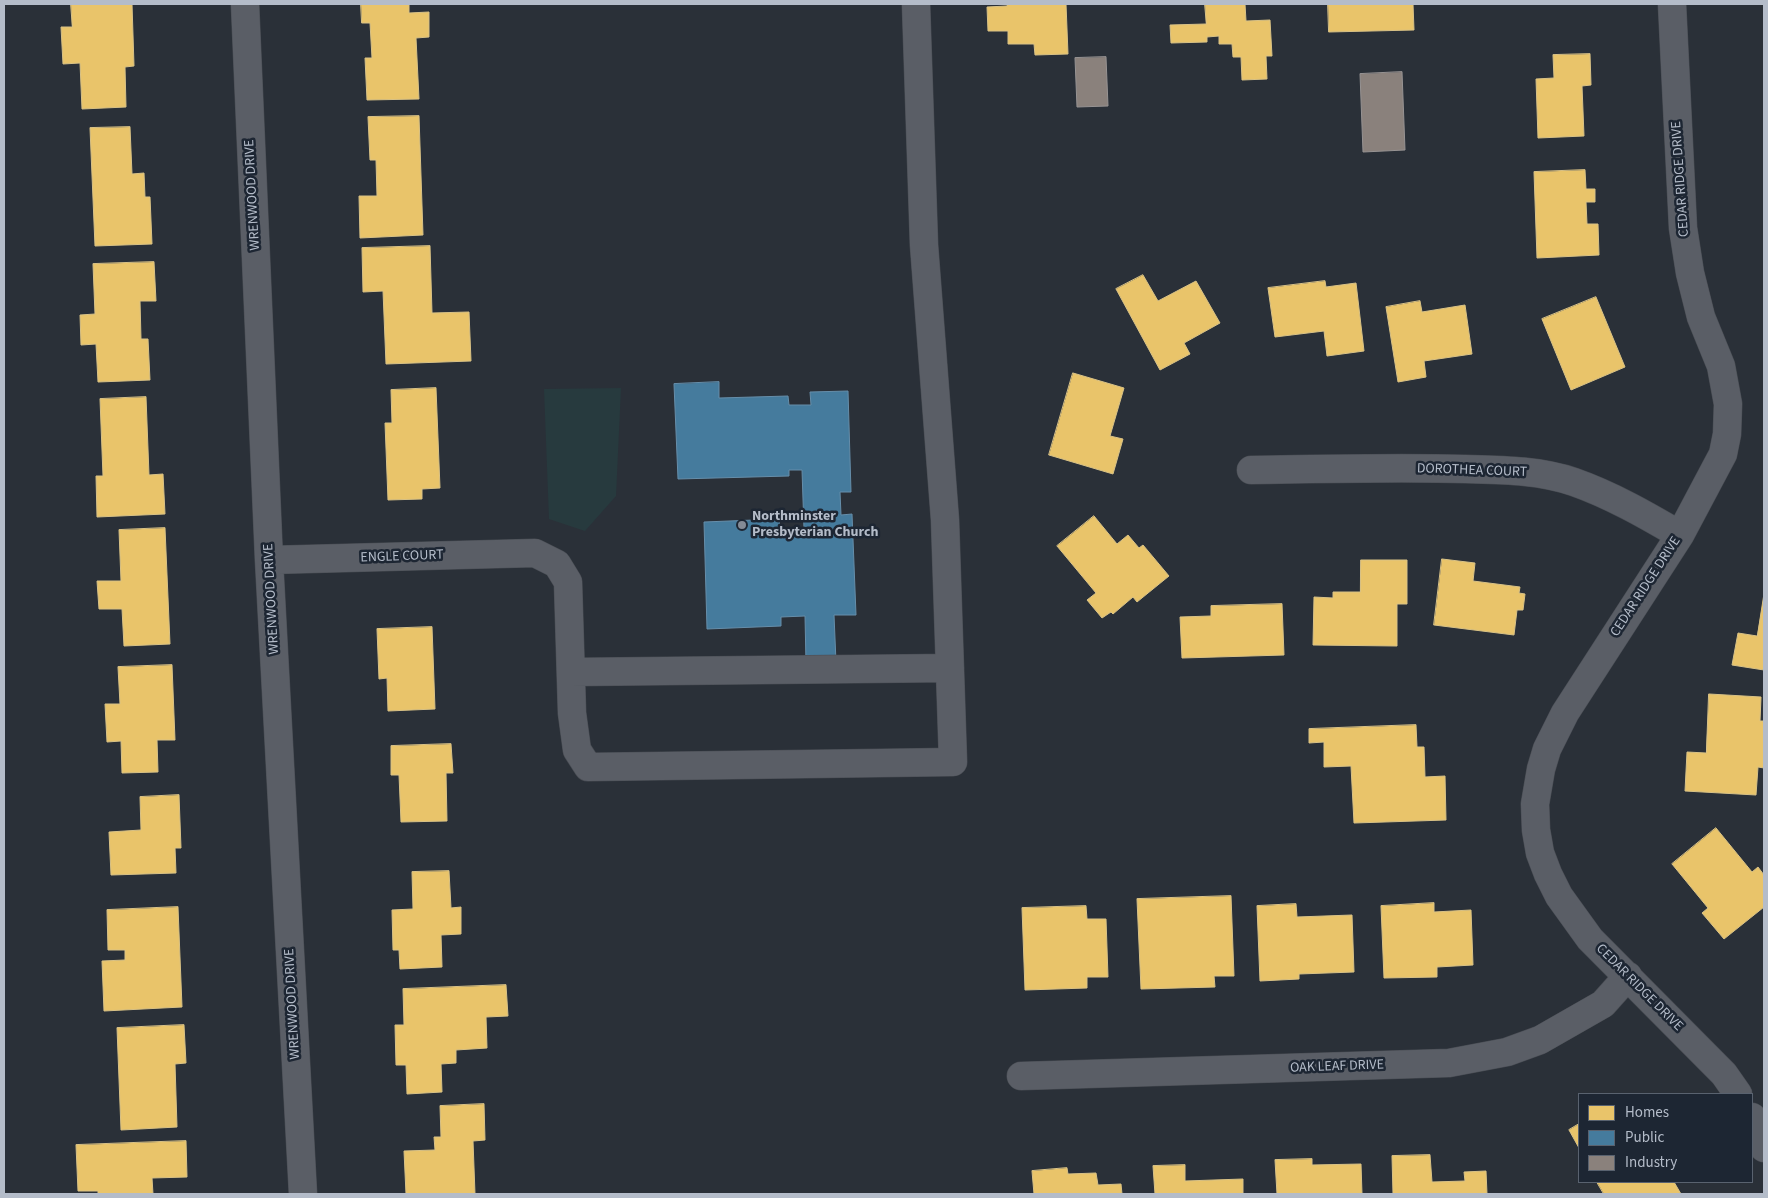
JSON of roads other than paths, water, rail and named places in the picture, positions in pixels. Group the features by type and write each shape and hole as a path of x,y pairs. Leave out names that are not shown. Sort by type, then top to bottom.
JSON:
{"street":[{"name":"WRENWOOD DRIVE","path":"244,4 270,560 303,1194"},
{"path":"916,4 924,246 945,520 950,668 953,762 588,768 577,750 572,713 571,672 950,668"},
{"name":"CEDAR RIDGE DRIVE","path":"1672,4 1683,228 1690,273 1701,317 1721,366 1728,404 1727,434 1723,454 1680,535 1565,713 1541,769 1535,804 1536,830 1540,854 1559,896 1590,939 1724,1074 1737,1093"},
{"name":"DOROTHEA COURT","path":"1252,470 1426,468 1515,471 1550,476 1574,482 1596,491 1644,514 1680,535"},
{"name":"ENGLE COURT","path":"270,560 535,553 557,564 568,582 571,672"},
{"name":"OAK LEAF DRIVE","path":"1022,1076 1449,1063 1507,1052 1540,1040 1603,1004 1628,976"},
{"path":"1753,1120 1764,1148"}],"place":[{"name":"Northminster Presbyterian Church","path":"742,525"}]}
